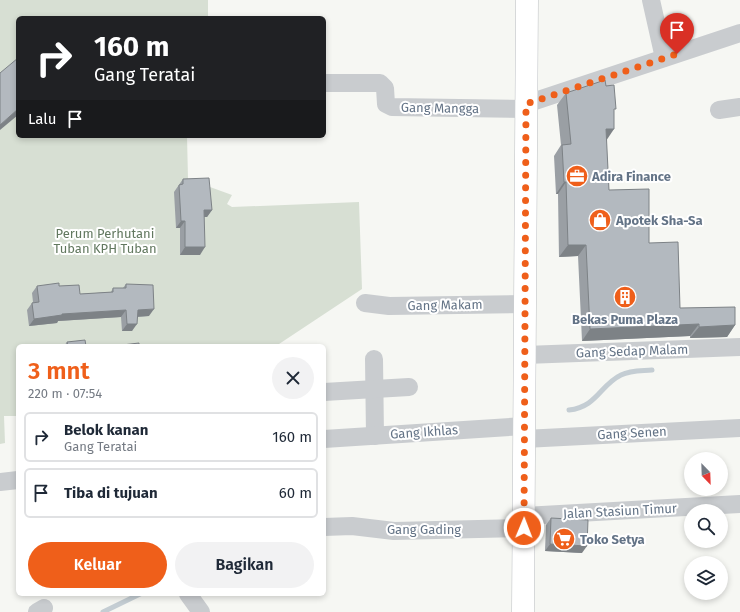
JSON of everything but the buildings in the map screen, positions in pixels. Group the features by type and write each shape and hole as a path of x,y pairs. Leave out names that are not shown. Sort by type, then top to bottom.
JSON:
{"main road":[{"path":"523,612 527,0"}],"street":[{"path":"651,0 664,58"},
{"path":"526,106 740,33"},
{"name":"Gang Mangga","path":"326,83 380,83 385,88 386,104 392,107 526,106"},
{"path":"719,110 740,107"},
{"name":"Gang Makam","path":"365,303 395,306 525,304"},
{"name":"Gang Sedap Malam","path":"525,355 740,347"},
{"path":"374,359 375,436"},
{"path":"326,392 409,387"},
{"name":"Gang Senen","path":"524,432 740,428"},
{"name":"Gang Ikhlas","path":"326,439 524,432"},
{"path":"0,482 16,480"},
{"name":"Jalan Stasiun Timur","path":"524,522 740,504"},
{"name":"Gang Gading","path":"326,527 352,526 394,531 524,522"},
{"path":"189,596 201,612"}],"green space":[{"name":"Perum Perhutani Tuban KPH Tuban","path":"0,0 208,0 208,16 16,16 16,138 187,138 188,179 232,195 227,204 232,207 359,202 362,289 279,344 16,344 16,416 4,416 5,443 0,444"}],"waterway":[{"path":"569,410 586,405 614,379 625,373 652,370"},
{"path":"103,612 136,596"}],"place":[{"name":"Adira Finance","path":"577,176"},
{"name":"Apotek Sha-Sa","path":"600,220"},
{"name":"Bekas Puma Plaza","path":"625,297"},
{"name":"Toko Setya","path":"564,539"}],"route":[{"path":"524,528 526,104 677,54"}]}
